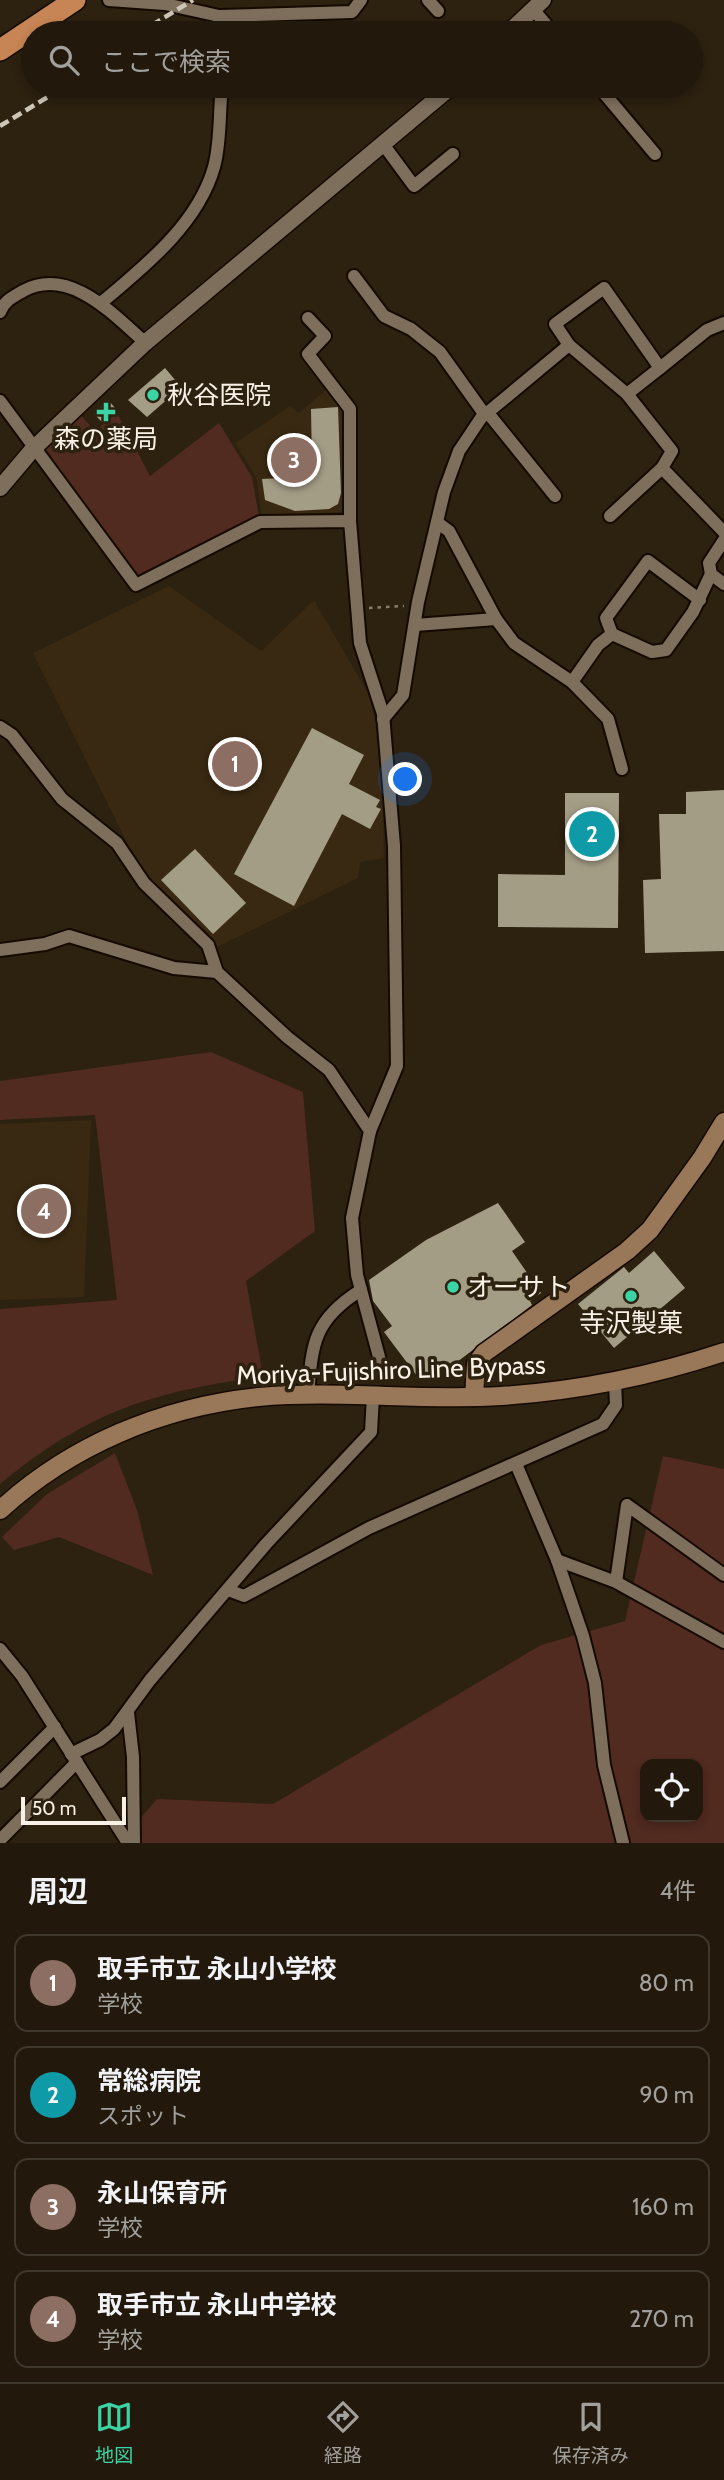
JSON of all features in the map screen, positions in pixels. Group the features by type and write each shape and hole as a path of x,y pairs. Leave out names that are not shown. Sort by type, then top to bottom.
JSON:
{"highway":[{"path":"44,21 75,0"},
{"path":"0,50 21,36"}],"main road":[{"path":"474,1396 476,1364 484,1353 627,1251 650,1230 724,1122"},
{"name":"Moriya-Fujishiro Line Bypass","path":"0,1510 69,1458 145,1422 216,1403 259,1397 474,1396 615,1382 724,1352"}],"street":[{"path":"109,0 165,4 219,16 352,12 361,0"},
{"path":"428,0 438,11"},
{"path":"521,21 538,5 547,21"},
{"path":"219,16 219,21"},
{"path":"101,303 146,265 194,212 215,166 221,98"},
{"path":"0,488 33,449 145,343 438,98"},
{"path":"608,98 655,154"},
{"path":"383,144 414,186 453,154"},
{"path":"354,276 384,316 411,329 440,352 555,496"},
{"path":"1,303 26,289 47,282 74,288 101,303 139,338"},
{"path":"610,516 662,468 672,451 627,394 569,345 555,324 604,288 660,368"},
{"path":"308,318 325,336 308,354 350,409 350,520 360,643 383,719 394,846 397,1066 370,1131 352,1218 361,1290 382,1368"},
{"path":"627,394 707,330 724,323"},
{"path":"383,719 403,695 418,606 444,492 458,451 487,414 569,345"},
{"path":"0,401 136,585 260,522 350,520"},
{"path":"662,468 724,533"},
{"path":"438,523 449,531 496,619 514,643 572,681 608,719 622,769"},
{"path":"700,600 648,561 606,618 612,634 652,652 666,650 700,600 711,574 709,563 724,540"},
{"path":"711,574 724,584"},
{"path":"415,625 496,619"},
{"path":"572,681 598,645 612,634"},
{"path":"0,727 12,734 62,799 117,843 144,883 208,945 217,972 287,1037 329,1070 370,1131"},
{"path":"0,950 45,944 69,936 174,968 217,972"},
{"path":"308,1396 314,1339 333,1311 361,1290"},
{"path":"228,1590 244,1597 369,1528 603,1424 616,1405 615,1382"},
{"path":"0,1840 74,1758 100,1740 128,1713 150,1680 307,1497 371,1433 373,1396"},
{"path":"516,1464 557,1560 583,1636 595,1683 604,1765 624,1843"},
{"path":"616,1582 627,1505 724,1575"},
{"path":"557,1560 616,1582 724,1643"},
{"path":"2,1655 55,1727 128,1843"},
{"path":"128,1713 134,1843"},
{"path":"0,1782 55,1727"}],"path":[{"path":"357,608 418,606"}],"shaded area":[{"path":"328,388 344,410 343,512 262,516 256,477 235,443 290,406 299,413"},
{"path":"75,409 95,431 117,413 150,476 219,423 252,477 260,522 136,585 33,449"},
{"path":"169,586 261,651 314,600 368,693 382,746 384,858 360,862 358,878 217,947 207,933 171,903 139,867 33,653"},
{"path":"211,1052 303,1092 315,1231 246,1281 262,1370 259,1377 185,1390 121,1409 61,1439 0,1484 0,1309 117,1300 95,1115 0,1120 0,1081"},
{"path":"91,1120 84,1297 0,1300 0,1124"},
{"path":"115,1453 137,1510 153,1575 59,1537 14,1550 2,1537 47,1494"},
{"path":"663,1456 724,1469 724,1843 119,1843 157,1799 273,1804 541,1645 625,1621"}],"building":[{"name":"秋谷医院","path":"165,368 176,381 173,384 178,390 147,417 128,400"},
{"name":"森の薬局","path":"108,400 117,410 103,423 94,414"},
{"path":"338,407 341,493 338,504 329,509 295,511 265,500 262,479 299,477 312,464 311,409"},
{"path":"312,728 364,755 349,784 380,800 376,807 381,809 370,829 342,814 294,906 234,874"},
{"path":"724,790 724,951 645,953 643,880 661,879 659,814 686,814 686,792"},
{"path":"565,793 619,793 618,928 498,927 498,874 565,875"},
{"path":"195,849 246,903 213,934 161,880"},
{"name":"オーサト","path":"498,1203 525,1242 512,1251 541,1293 530,1301 532,1305 436,1378 417,1376 384,1332 392,1326 373,1301 369,1280 426,1240"},
{"name":"寺沢製菓","path":"654,1251 685,1288 614,1348 578,1304 624,1267 629,1273"}],"railway":[{"path":"159,21 193,0"},
{"path":"0,126 46,98"}],"place":[{"name":"秋谷医院","path":"153,395"},
{"name":"森の薬局","path":"106,412"},
{"name":"永山保育所","path":"294,460"},
{"name":"取手市立 永山小学校","path":"235,764"},
{"name":"常総病院","path":"592,834"},
{"name":"取手市立 永山中学校","path":"44,1211"},
{"name":"オーサト","path":"453,1287"},
{"name":"寺沢製菓","path":"631,1296"}]}
